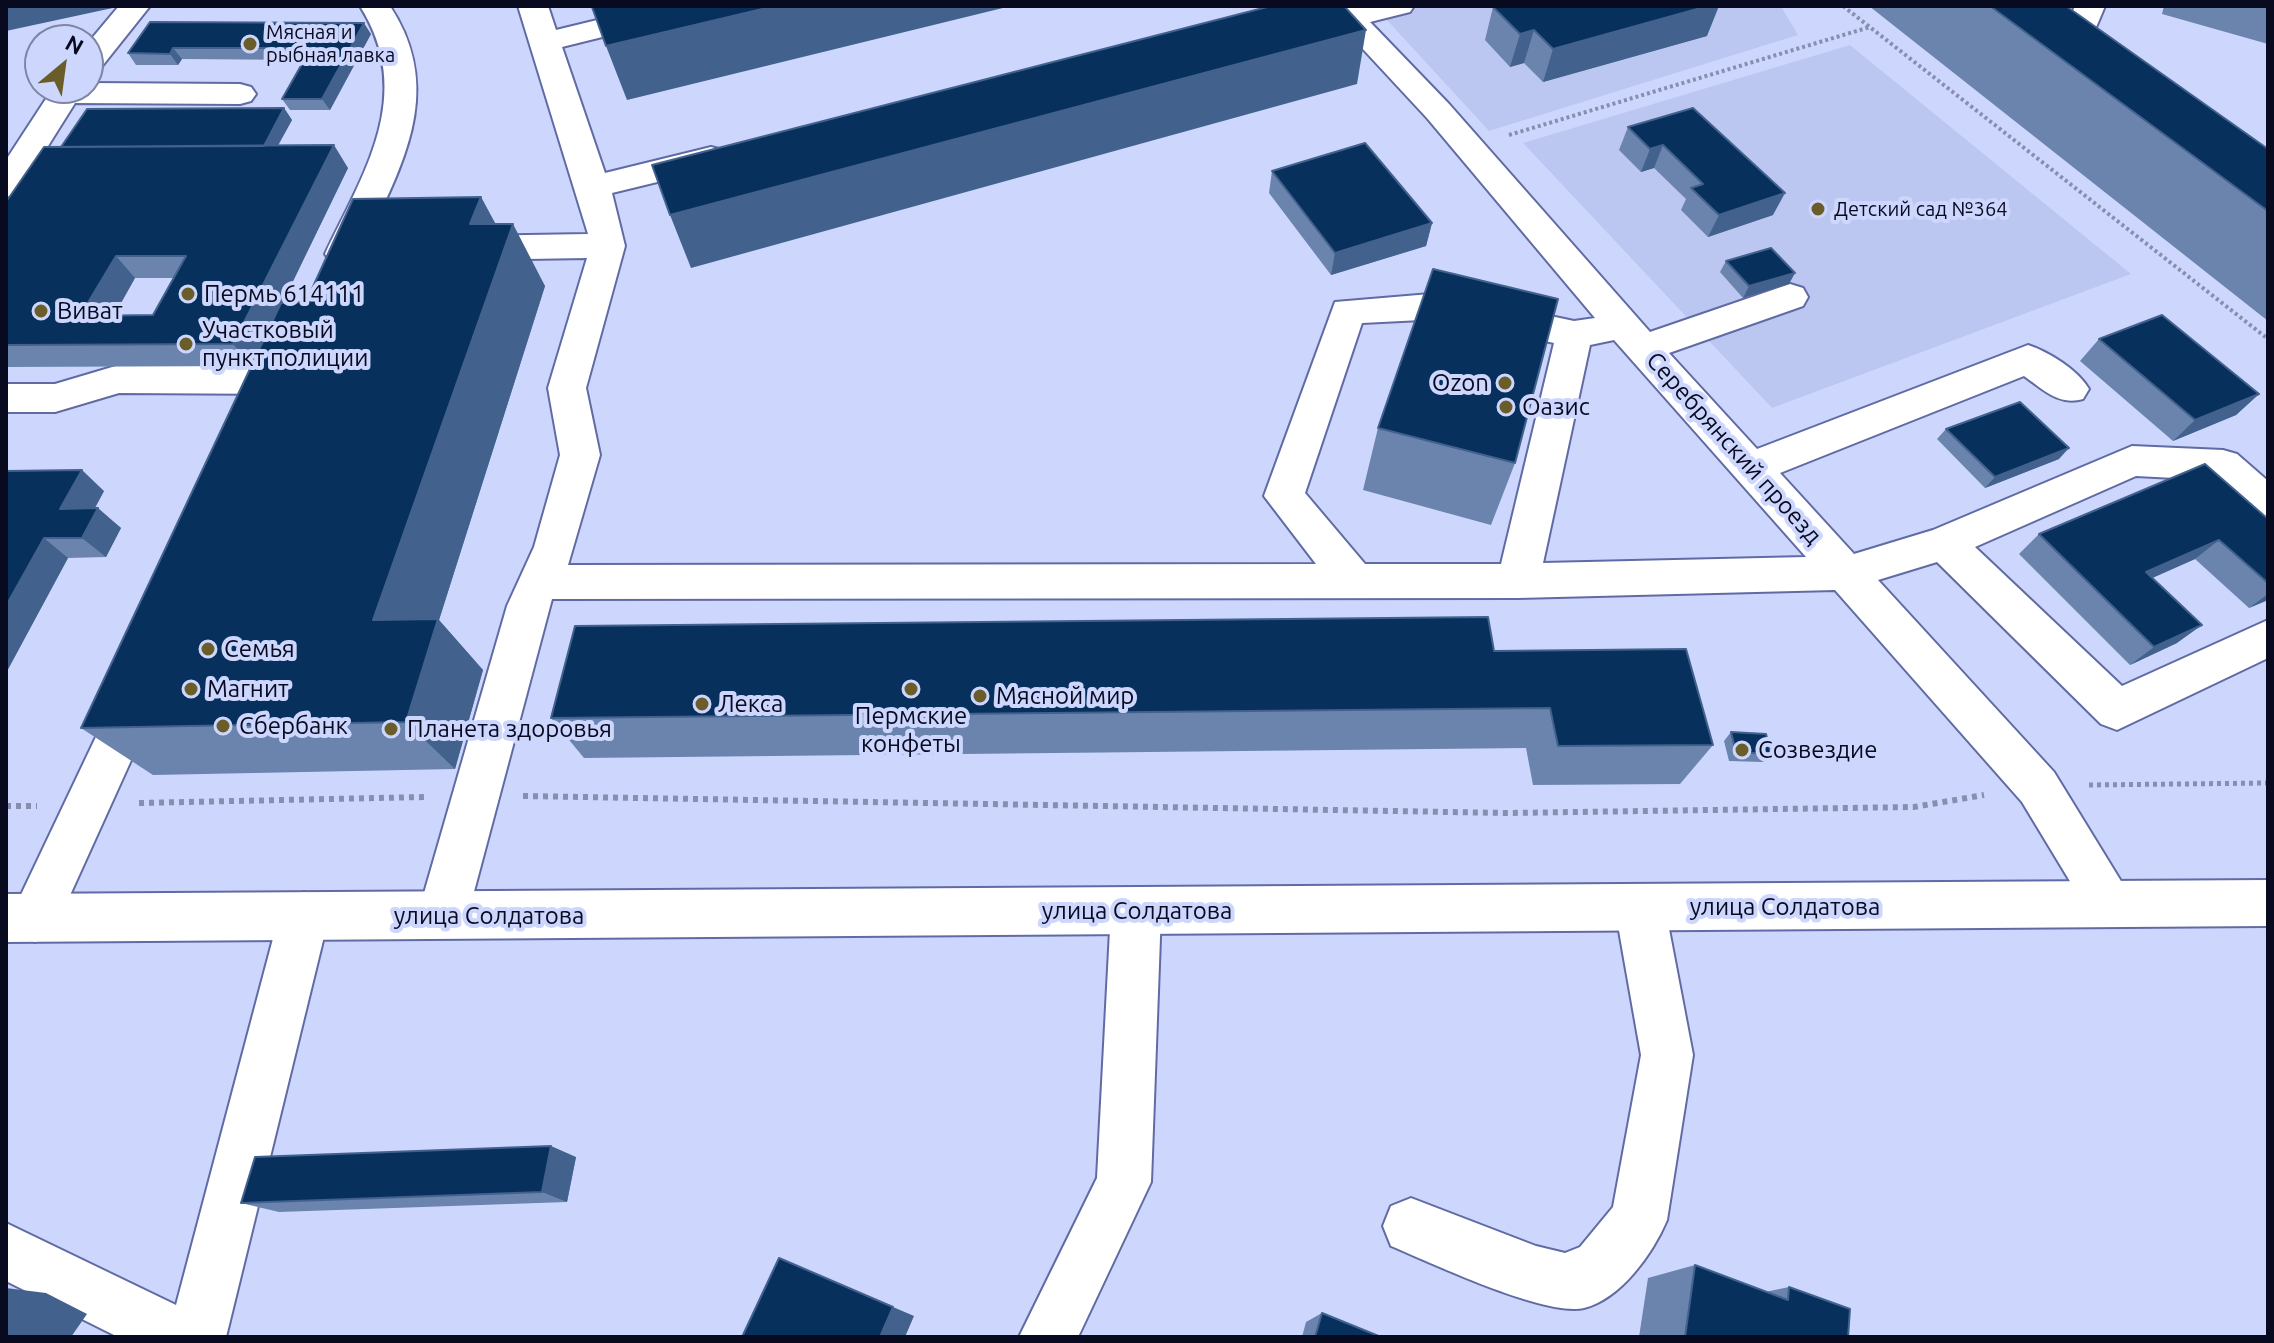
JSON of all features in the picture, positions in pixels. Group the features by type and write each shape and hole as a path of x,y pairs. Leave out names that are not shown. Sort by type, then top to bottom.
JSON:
{"main road":[{"path":"104,44 135,6"},
{"path":"325,293 360,250 394,144 401,80 389,24 375,6"},
{"path":"443,914 528,606 555,547 580,455 567,388 608,246 593,187 533,6"},
{"path":"544,42 692,6"},
{"path":"1343,12 1399,6"},
{"path":"2090,6 2054,57 2103,93"},
{"name":"Серебрянский проезд","path":"1343,12 1438,111 1633,338 2038,787 2111,904"},
{"path":"104,91 240,94"},
{"path":"6,186 59,104"},
{"path":"593,187 747,149"},
{"path":"438,248 608,246"},
{"path":"1354,581 1284,496 1348,311 1442,306 1574,334 1633,338 1790,297"},
{"path":"1518,581 1574,334"},
{"path":"1750,466 1791,455 2028,359 2070,389"},
{"path":"6,398 55,398 119,379 292,366 266,422"},
{"path":"539,582 1518,581 1847,573 1944,543 2132,461 2223,465 2268,505"},
{"path":"1944,543 2117,710 2268,638"},
{"path":"20,918 87,804 153,663"},
{"name":"улица Солдатова","path":"20,918 443,914 581,917 2268,903"},
{"path":"1411,1226 1536,1274 1565,1281 1585,1279 1600,1267 1639,1220 1667,1055 1640,908"},
{"path":"1048,1337 1124,1182 1136,911"},
{"path":"197,1337 304,916"},
{"path":"6,1251 179,1337"}],"path":[{"path":"1843,6 2268,339"},
{"path":"1504,137 1870,27"},
{"path":"6,806 475,796 1508,813 1914,807 2038,787 2268,783"}],"shaded area":[{"path":"1374,6 1781,6 1798,35 1489,131"},
{"name":"Детский сад №364","path":"1850,45 2131,274 1772,408 1523,143"}],"building":[{"path":"594,6 775,6 606,46"},
{"path":"1271,6 1344,6 1366,30 670,215 652,165"},
{"path":"1708,6 1553,49 1534,30 1520,34 1493,7"},
{"path":"1990,6 2066,6 2268,149 2268,211"},
{"path":"150,22 364,23 322,99 282,99 311,48 173,48 170,54 128,53"},
{"path":"284,108 264,146 61,147 87,109"},
{"path":"1693,108 1785,193 1719,215 1691,188 1703,184 1663,145 1650,149 1628,127"},
{"path":"1365,143 1432,223 1335,253 1272,171"},
{"path":"334,145 233,344 6,345 6,202 44,147","holes":["116,256 186,256 153,315 80,316"]},
{"path":"481,197 470,224 513,224 373,620 438,619 406,722 81,728 281,303 306,302 353,199"},
{"path":"1771,248 1795,273 1749,286 1726,261"},
{"path":"1433,269 1558,299 1515,463 1378,428"},
{"path":"2162,315 2259,394 2195,420 2099,339"},
{"path":"2020,402 2069,448 1995,477 1946,429"},
{"path":"2205,464 2268,519 2268,583 2219,540 2146,572 2202,625 2154,647 2039,534"},
{"path":"82,470 60,509 98,508 82,538 44,538 6,606 6,471"},
{"path":"1488,617 1494,651 1686,649 1713,745 1558,746 1550,708 551,718 575,626"},
{"path":"1731,732 1766,734 1771,754 1736,752"},
{"path":"551,1146 542,1192 241,1203 255,1157"},
{"path":"779,1258 893,1307 880,1337 742,1337"},
{"path":"1695,1265 1788,1300 1789,1287 1850,1309 1848,1337 1685,1337"},
{"path":"1322,1313 1381,1337 1315,1337"}],"place":[{"name":"Мясная и рыбная лавка","path":"250,44"},
{"name":"Детский сад №364","path":"1818,209"},
{"name":"Пермь 614111","path":"188,294"},
{"name":"Виват","path":"41,311"},
{"name":"Участковый пункт полиции","path":"186,344"},
{"name":"Ozon","path":"1505,383"},
{"name":"Оазис","path":"1506,407"},
{"name":"Семья","path":"208,649"},
{"name":"Магнит","path":"191,689"},
{"name":"Пермские конфеты","path":"911,689"},
{"name":"Мясной мир","path":"980,696"},
{"name":"Лекса","path":"702,704"},
{"name":"Сбербанк","path":"223,726"},
{"name":"Планета здоровья","path":"391,729"},
{"name":"Созвездие","path":"1742,750"}]}
